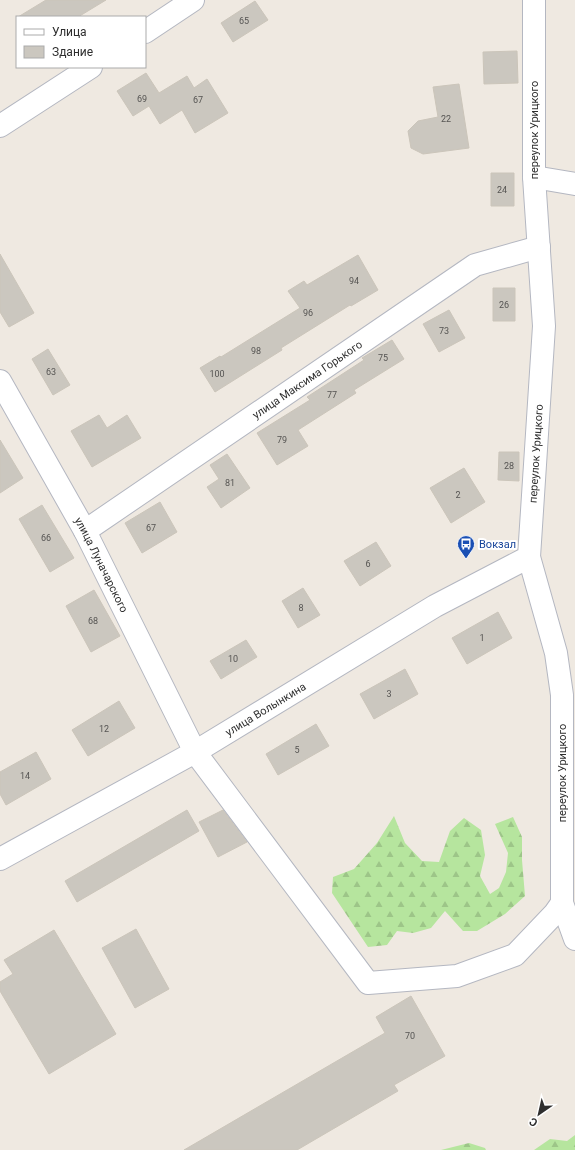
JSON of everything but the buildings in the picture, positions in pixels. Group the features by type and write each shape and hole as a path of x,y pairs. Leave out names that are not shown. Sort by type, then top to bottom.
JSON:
{"street":[{"path":"146,31 193,0"},
{"name":"переулок Урицкого","path":"534,0 534,177 544,326 529,557 568,694 562,903 575,939"},
{"path":"0,126 88,68"},
{"path":"534,177 575,184"},
{"name":"улица Максима Горького","path":"85,531 475,265 539,247"},
{"name":"улица Луначарского","path":"0,381 85,531 195,752 368,983 457,976 515,955 555,913 562,903"},
{"name":"улица Волынкина","path":"0,859 195,752 435,606 529,557"}],"green space":[{"path":"394,816 405,843 422,861 439,862 450,831 464,818 481,830 485,855 480,876 490,894 499,888 506,872 508,853 495,824 513,817 522,837 525,896 505,914 477,931 463,931 445,911 431,928 413,933 397,931 387,945 368,947 332,893 333,877 354,869 377,843"},
{"path":"575,1135 575,1150 534,1150 550,1139 567,1141"},
{"path":"469,1143 485,1148 486,1150 441,1150"}],"place":[{"name":"Вокзал","path":"466,559"}]}
